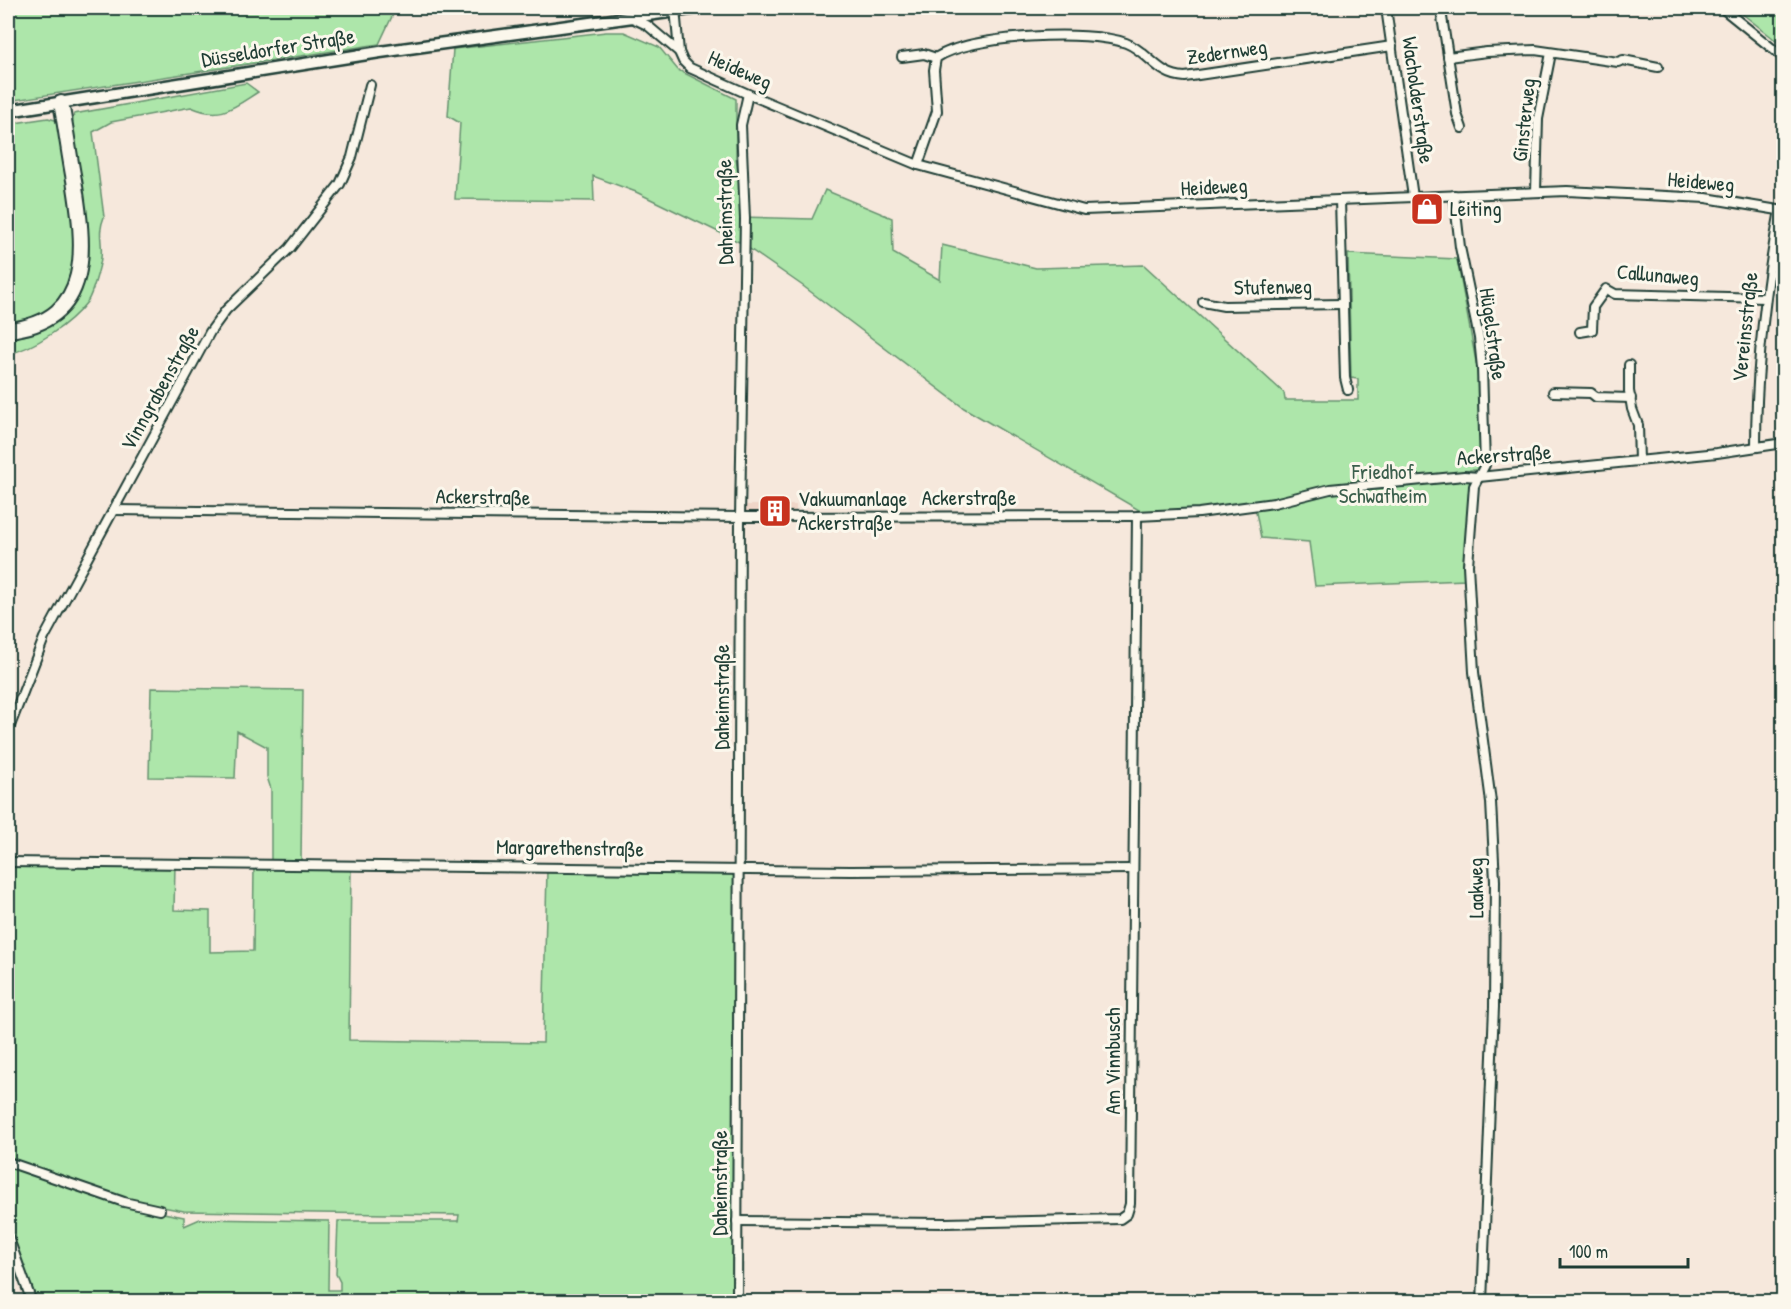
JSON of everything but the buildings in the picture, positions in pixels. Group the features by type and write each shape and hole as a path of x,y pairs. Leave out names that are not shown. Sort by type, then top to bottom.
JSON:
{"highway":[{"path":"8,330 31,326 48,318 60,308 73,291 80,272 82,241 61,103"}],"main road":[{"name":"Düsseldorfer Straße","path":"8,111 380,52 698,8"}],"street":[{"name":"Wacholderstraße","path":"1386,8 1413,197"},
{"path":"1443,8 1442,17 1457,114 1462,128"},
{"path":"1722,8 1783,58"},
{"name":"Heideweg","path":"674,10 679,52 683,61 690,68 918,165 1084,210 1567,191 1706,198 1782,211"},
{"name":"Heideweg","path":"631,17 647,25 679,52"},
{"name":"Zedernweg","path":"902,57 924,54 936,58 946,51 970,45 1060,34 1125,43 1134,47 1165,72 1185,77 1392,46"},
{"name":"Ginsterweg","path":"1448,57 1505,50 1535,50 1617,62 1623,60 1659,67"},
{"name":"Ginsterweg","path":"1536,191 1538,119 1551,53"},
{"path":"918,165 938,111 934,70 936,58"},
{"name":"Vinngrabenstraße","path":"8,731 44,638 210,332 226,310 290,248 340,184 352,157 370,85"},
{"name":"Daheimstraße","path":"737,1302 740,517 745,219 741,125 748,94"},
{"name":"Hügelstraße","path":"1454,195 1460,247 1479,338 1482,368 1485,465 1479,477"},
{"name":"Stufenweg","path":"1340,200 1345,378 1348,390"},
{"name":"Vereinsstraße","path":"1756,447 1756,397 1765,298 1782,211"},
{"name":"Callunaweg","path":"1580,332 1592,330 1593,307 1606,289 1615,294 1765,298"},
{"name":"Stufenweg","path":"1203,302 1224,306 1343,304"},
{"path":"1629,365 1629,391 1638,425 1640,461"},
{"path":"1553,392 1591,393 1596,397 1631,398"},
{"name":"Ackerstraße","path":"114,510 740,517 1137,516 1199,513 1256,505 1330,489 1640,461 1784,443"},
{"name":"Laakweg","path":"1479,477 1474,486 1468,565 1474,672 1491,802 1496,881 1494,1007 1482,1302"},
{"name":"Am Vinnbusch","path":"737,1221 945,1223 1120,1219 1127,1214 1130,1204 1137,516"},
{"name":"Margarethenstraße","path":"8,862 851,870 1132,869"},
{"path":"8,1162 124,1202 160,1210"},
{"path":"8,1236 32,1302"}],"shaded area":[{"path":"744,505 796,505 796,514 744,513"}],"green space":[{"path":"8,8 396,8 379,44 8,101"},
{"path":"1735,8 1783,8 1783,46"},
{"name":"Friedhof Schwafheim","path":"624,32 659,47 678,70 736,99 736,157 740,188 740,217 812,219 825,190 892,218 893,253 940,280 942,245 1036,268 1144,265 1284,393 1285,400 1358,400 1358,379 1351,378 1348,254 1457,259 1479,378 1480,463 1476,470 1470,470 1466,580 1315,586 1309,542 1261,538 1254,502 1144,513 964,408 803,286 741,243 636,192 593,176 594,201 455,199 460,123 448,116 453,49"},
{"path":"246,83 258,92 226,110 211,112 191,107 111,122 93,132 104,217 96,281 87,302 62,327 40,341 8,354 8,339 43,329 66,310 83,283 86,273 89,241 72,123 74,114"},
{"path":"48,118 55,120 58,124 73,214 74,265 69,282 53,306 30,322 8,324 8,124"},
{"path":"151,688 303,690 301,861 271,861 271,789 267,777 267,747 237,731 235,778 149,777"},
{"path":"8,864 175,865 174,910 210,911 210,952 253,951 254,867 351,866 349,1040 543,1043 547,870 735,873 737,879 733,1301 34,1301 8,1228 8,1165 117,1201 184,1217 184,1226 200,1219 329,1221 328,1290 340,1290 340,1282 336,1274 338,1221 458,1221 459,1215 184,1211 125,1200 8,1159"}],"place":[{"name":"Leiting","path":"1427,209"},
{"name":"Vakuumanlage Ackerstraße","path":"775,511"}]}
